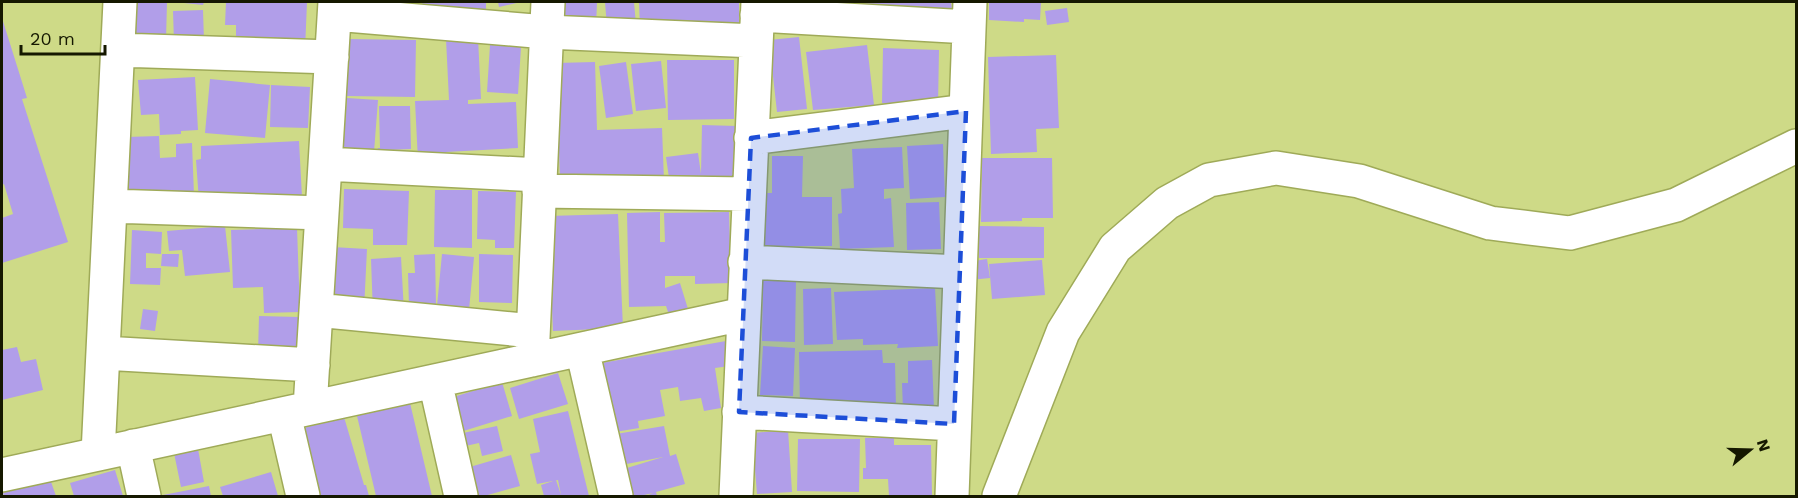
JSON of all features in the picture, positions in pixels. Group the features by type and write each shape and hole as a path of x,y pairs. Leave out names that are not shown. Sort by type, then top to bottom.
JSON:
{"street":[{"path":"98,454 120,2"},
{"path":"303,496 297,411 313,365 335,8 547,17 757,19 969,14 952,496"},
{"path":"533,346 547,17"},
{"path":"736,496 757,19"},
{"path":"118,50 332,57"},
{"path":"751,138 966,111"},
{"path":"999,496 1063,332 1115,248 1167,203 1209,180 1276,168 1359,181 1490,223 1569,233 1676,205 1797,146"},
{"path":"325,164 540,183 748,194"},
{"path":"110,206 322,213"},
{"path":"745,262 960,272"},
{"path":"316,310 533,346 582,349 743,314"},
{"path":"2,475 435,381 533,346"},
{"path":"582,349 616,496"},
{"path":"103,353 313,365"},
{"path":"435,381 461,496"},
{"path":"739,412 954,424"},
{"path":"133,446 144,496"}],"highlighted area":[{"path":"966,111 954,424 739,412 751,138"}],"building":[{"path":"132,2 167,2 166,40 131,39"},
{"path":"184,2 204,2 203,5"},
{"path":"226,2 307,2 305,50 236,48 236,25 225,25"},
{"path":"357,2 419,2 419,10"},
{"path":"422,2 486,2 486,10 422,10"},
{"path":"498,2 521,2 499,7"},
{"path":"561,2 597,2 596,27 560,25"},
{"path":"605,2 634,2 636,25 607,27"},
{"path":"639,2 739,2 739,27 640,28"},
{"path":"848,2 951,2 953,16 883,17 882,5 849,10"},
{"path":"989,2 1041,2 1040,20 1024,19 1024,22 989,20"},
{"path":"1067,8 1069,22 1047,25 1045,11"},
{"path":"203,10 204,41 174,42 173,11"},
{"path":"2,18 27,98 22,99 68,242 2,263 2,218 13,214 4,184 2,185"},
{"path":"799,37 807,109 777,112 769,40"},
{"path":"478,38 481,99 468,100 468,104 516,102 518,148 446,152 446,160 418,161 415,101 449,100 446,39"},
{"path":"348,39 416,40 415,97 346,96"},
{"path":"490,45 521,47 518,94 487,92"},
{"path":"867,45 874,105 813,110 806,52"},
{"path":"883,48 939,50 938,105 882,103"},
{"path":"1056,55 1059,128 1036,129 1037,152 991,154 988,57"},
{"path":"667,60 734,60 734,119 668,120"},
{"path":"661,61 666,108 636,111 631,64"},
{"path":"595,62 597,130 662,128 664,181 560,179 556,63"},
{"path":"626,62 633,114 606,118 599,66"},
{"path":"195,77 198,130 160,135 159,114 141,115 138,80"},
{"path":"210,79 270,85 265,138 205,133"},
{"path":"271,85 310,87 308,128 270,127"},
{"path":"347,98 378,100 374,152 343,150"},
{"path":"379,106 410,106 411,149 386,150 395,153 374,160 380,148"},
{"path":"702,125 737,126 736,184 670,185 666,157 698,153 701,174"},
{"path":"159,136 160,158 176,157 176,144 192,143 194,195 129,197 126,137"},
{"path":"299,141 302,197 199,201 196,160 201,159 201,146"},
{"path":"943,144 945,197 910,199 907,146"},
{"path":"902,147 904,188 884,189 884,199 891,198 894,247 840,249 838,214 842,213 841,189 854,188 852,149"},
{"path":"772,156 803,156 802,197 832,197 832,246 764,246 764,193 772,193"},
{"path":"982,158 1052,158 1053,218 981,222"},
{"path":"344,189 409,191 407,245 373,245 373,229 343,228"},
{"path":"435,190 472,190 472,248 434,247"},
{"path":"478,191 516,192 514,248 495,248 495,240 477,239"},
{"path":"939,202 941,249 907,250 906,203"},
{"path":"660,212 660,242 665,242 664,213 729,212 731,283 695,284 695,276 665,276 665,288 680,283 688,309 669,315 666,306 629,307 627,213"},
{"path":"618,214 623,328 553,331 548,216"},
{"path":"225,226 230,272 185,276 182,250 169,251 167,231"},
{"path":"979,226 1044,227 1044,258 979,258"},
{"path":"297,228 300,312 264,313 263,287 233,288 231,230"},
{"path":"132,230 162,232 161,254 146,253 146,268 161,268 160,285 130,284"},
{"path":"332,247 367,249 364,310 329,308"},
{"path":"162,254 179,254 178,267 161,266"},
{"path":"435,254 436,305 409,305 408,273 415,273 414,255"},
{"path":"442,254 474,257 469,310 437,306"},
{"path":"479,254 513,255 512,303 479,302"},
{"path":"401,257 404,312 373,314 371,259"},
{"path":"987,259 990,278 970,280 968,262"},
{"path":"1042,260 1045,295 992,299 989,264"},
{"path":"763,279 796,280 795,342 762,341"},
{"path":"831,288 833,344 804,345 803,289"},
{"path":"935,288 938,346 897,348 898,344 863,345 863,339 837,340 834,292"},
{"path":"143,309 158,311 155,331 140,329"},
{"path":"259,316 299,317 298,355 258,353"},
{"path":"726,341 730,366 715,368 721,408 704,411 701,398 680,401 678,387 660,390 665,416 638,421 639,428 609,433 596,364"},
{"path":"763,346 795,348 793,396 760,395"},
{"path":"17,347 21,362 36,359 43,390 2,400 2,350"},
{"path":"882,350 883,363 895,363 896,407 800,408 799,352"},
{"path":"932,360 934,409 903,410 902,383 908,383 908,361"},
{"path":"558,373 568,404 519,419 510,388"},
{"path":"502,382 512,416 457,433 447,399"},
{"path":"410,403 432,496 376,496 357,416"},
{"path":"568,411 589,496 544,496 541,485 554,481 537,484 530,454 540,452 533,419"},
{"path":"344,417 369,496 311,496 293,431"},
{"path":"497,426 503,451 482,456 479,443 461,447 458,434"},
{"path":"664,426 670,456 676,454 685,484 656,492 657,496 646,496 653,493 625,496 617,471 663,457 616,466 610,435"},
{"path":"788,430 792,492 757,494 752,433"},
{"path":"865,438 894,438 894,445 931,445 932,496 889,496 888,479 863,479 863,468 866,468"},
{"path":"798,439 860,439 859,492 797,491"},
{"path":"198,449 204,482 181,487 174,453"},
{"path":"511,455 520,486 484,496 471,496 463,469"},
{"path":"115,470 123,496 74,496 70,483"},
{"path":"271,472 278,496 223,496 220,487"},
{"path":"50,479 56,496 4,496 3,493"},
{"path":"209,486 211,496 163,495"}]}
